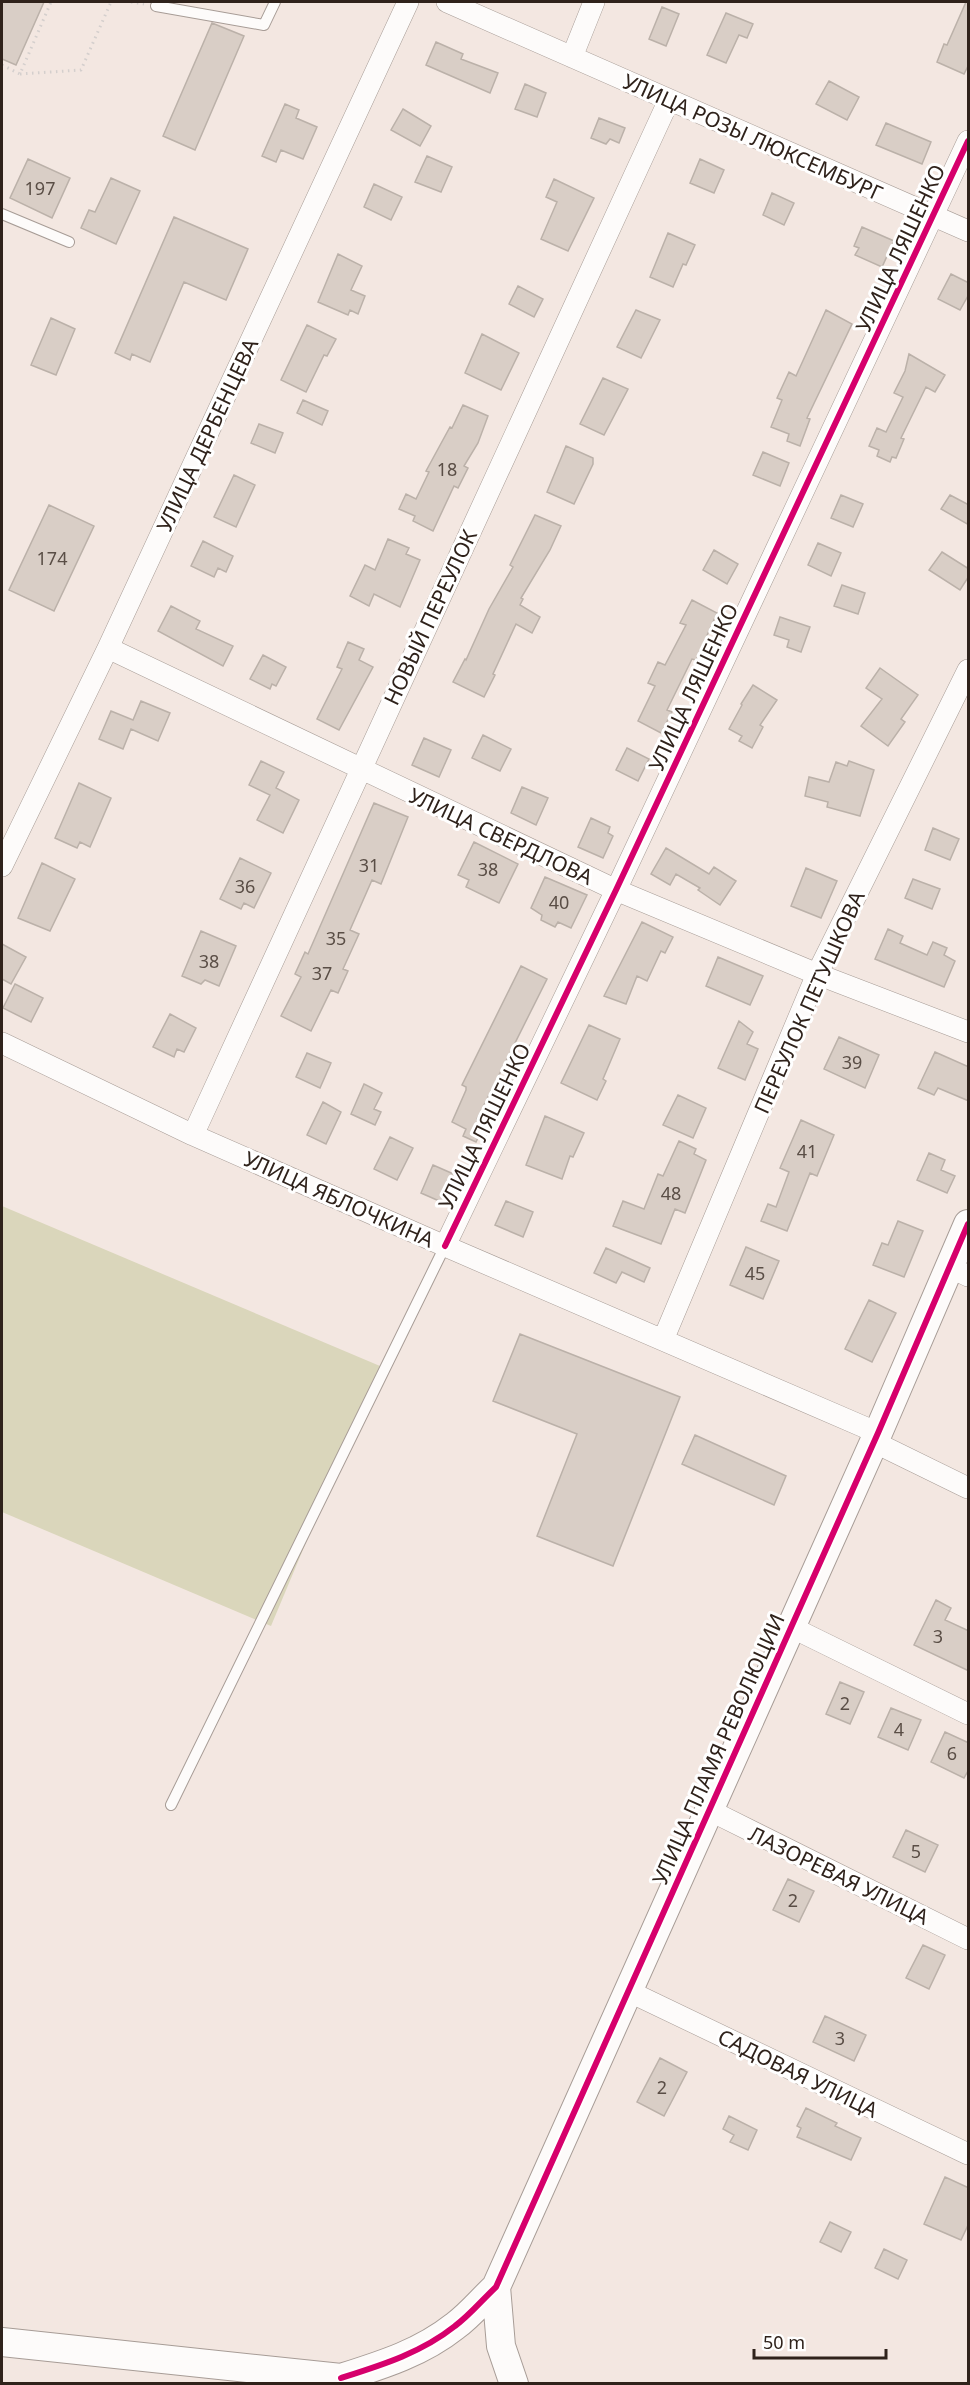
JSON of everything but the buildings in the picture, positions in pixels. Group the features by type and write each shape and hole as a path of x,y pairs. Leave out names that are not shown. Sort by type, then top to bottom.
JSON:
{"street":[{"name":"УЛИЦА ДЕРБЕНЦЕВА","path":"2,866 108,648 408,2"},
{"name":"УЛИЦА РОЗЫ ЛЮКСЕМБУРГ","path":"447,2 969,231"},
{"path":"572,57 594,2"},
{"name":"НОВЫЙ ПЕРЕУЛОК","path":"193,1135 669,100"},
{"name":"УЛИЦА ЛЯШЕНКО","path":"445,1246 616,890 969,141"},
{"name":"УЛИЦА СВЕРДЛОВА","path":"108,648 616,890 817,974 969,1032"},
{"name":"ПЕРЕУЛОК ПЕТУШКОВА","path":"663,1341 817,974 969,670"},
{"name":"УЛИЦА ЯБЛОЧКИНА","path":"2,1043 193,1135 663,1341 876,1438 969,1488"},
{"name":"УЛИЦА ПЛАМЯ РЕВОЛЮЦИИ","path":"496,2287 876,1438 959,1272 969,1224"},
{"path":"791,1628 969,1714"},
{"name":"ЛАЗОРЕВАЯ УЛИЦА","path":"709,1810 969,1939"},
{"name":"САДОВАЯ УЛИЦА","path":"628,1992 969,2154"},
{"path":"341,2378 397,2361 431,2343 457,2325 496,2287"},
{"path":"496,2287 501,2346 514,2384"},
{"path":"2,2342 341,2378 370,2384"}],"lane":[{"path":"158,2 156,6 264,26 275,2"},
{"path":"2,214 69,242"},
{"path":"171,1805 445,1246"}],"path":[{"path":"20,74 51,2"},
{"path":"2,65 20,74 81,70 111,2"}],"shaded area":[{"path":"2,1206 380,1366 271,1626 2,1512"}],"cycle path":[{"path":"445,1246 616,890 968,141"},
{"path":"341,2378 386,2363 429,2344 460,2322 496,2287 878,1433 968,1224"}]}
